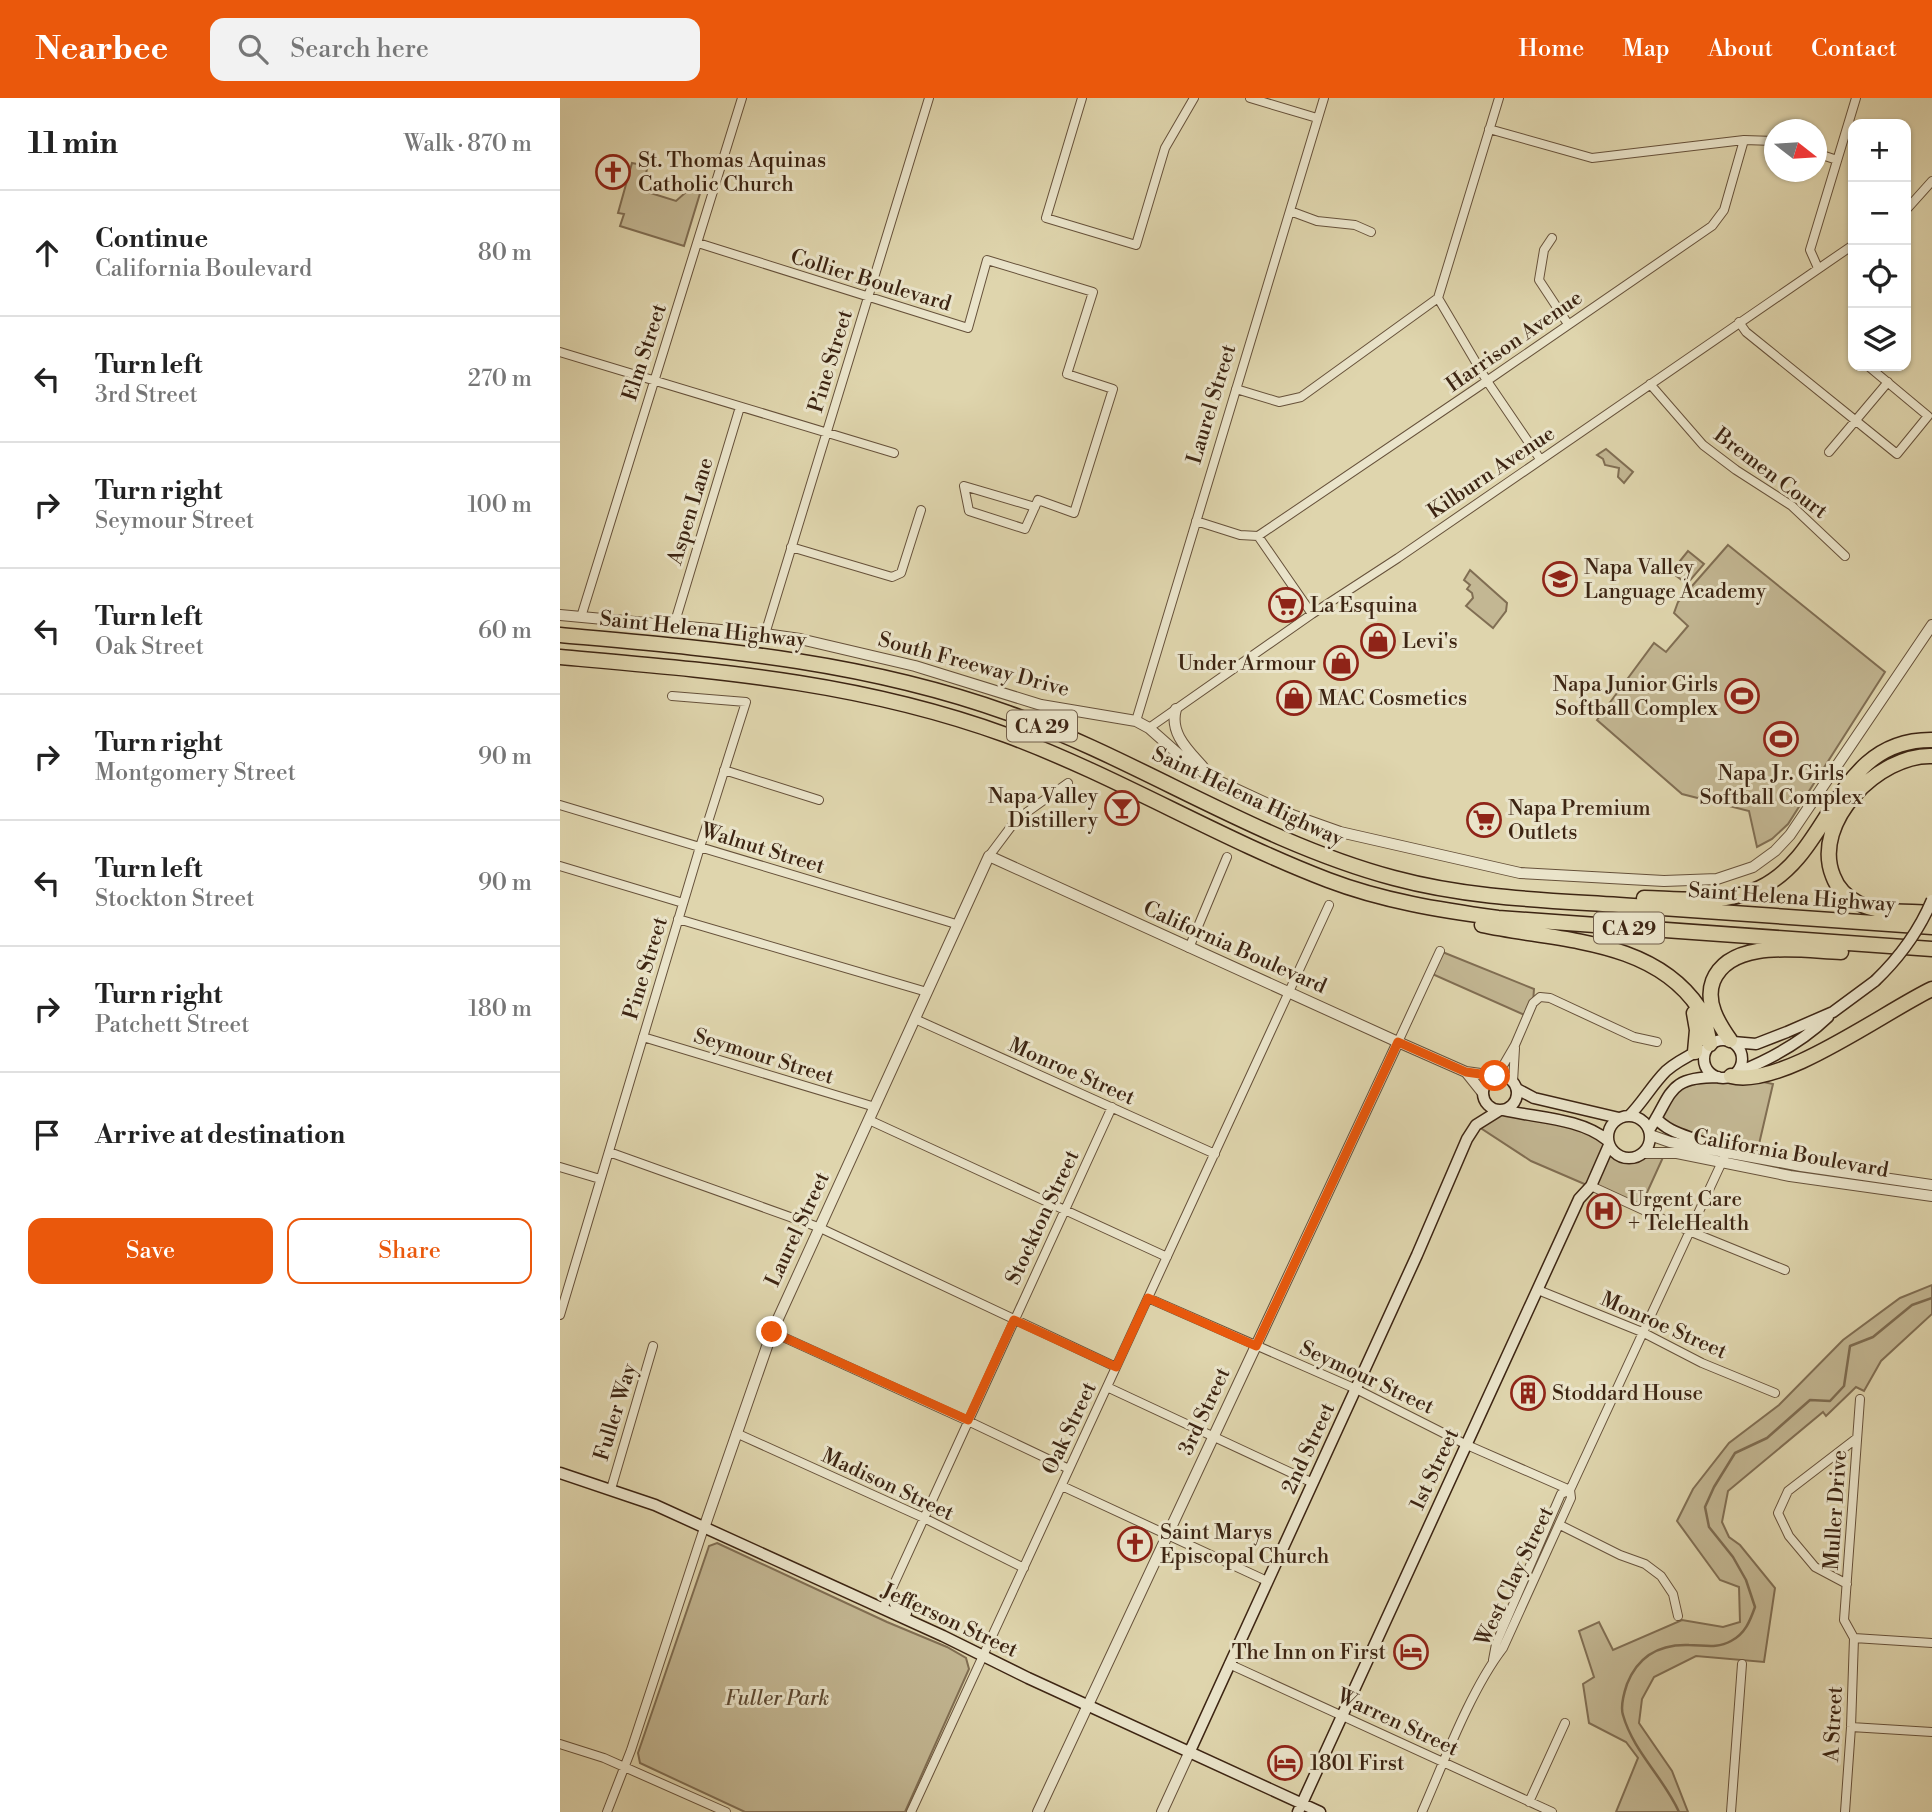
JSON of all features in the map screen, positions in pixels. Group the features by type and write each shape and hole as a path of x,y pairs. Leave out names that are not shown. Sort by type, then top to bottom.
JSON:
{"highway":[{"name":"Saint Helena Highway","path":"560,635 801,660 870,673 939,691 1063,735 1283,838 1337,860 1392,878 1449,892 1932,927"},
{"name":"Saint Helena Highway","path":"560,657 776,678 867,695 937,713 1005,735 1072,762 1275,858 1330,881 1387,899 1444,911 1498,918 1932,951"},
{"path":"1500,897 1708,899 1743,895 1771,882 1789,868 1849,782 1871,758 1897,745 1932,740"},
{"path":"1932,756 1910,758 1878,772 1836,822 1828,853 1835,881 1852,900 1873,908 1932,914"},
{"path":"1330,881 1402,908 1618,950 1659,971 1690,998 1697,1030 1705,1048"},
{"path":"1731,1041 1715,1015 1711,993 1718,970 1737,956 1763,950 1932,951"},
{"path":"1728,1075 1744,1078 1761,1075 1795,1063 1932,989"}],"main road":[{"path":"1650,1132 1639,1118 1534,1098 1515,1086 1506,1076 1496,1076 1486,1082 1482,1092 1485,1103 1495,1110 1582,1126 1599,1133 1618,1156 1638,1157 1649,1144 1650,1132 1656,1118 1674,1088 1690,1078 1728,1075 1752,1066 1810,1034 1833,1012 1875,981 1903,951 1932,900"},
{"path":"1608,1143 1610,1126 1643,1103 1664,1073 1705,1048 1719,1040 1756,1044 1833,1012"},
{"path":"1705,1048 1705,1065 1713,1075 1728,1075 1739,1068 1741,1056 1731,1041"},
{"path":"1502,1110 1515,1101 1515,1086"},
{"name":"2nd Street","path":"1189,1751 1417,1255 1467,1139 1476,1125 1502,1110"},
{"path":"1656,1118 1667,1130 1700,1139 1714,1148"},
{"name":"1st Street","path":"1300,1808 1579,1199 1591,1186 1608,1143"},
{"name":"Jefferson Street","path":"560,1473 656,1504 1189,1751 1300,1808 1320,1812"},
{"path":"890,1593 898,1610 923,1621 927,1629"}],"street":[{"name":"Elm Street","path":"581,617 742,98"},
{"name":"Pine Street","path":"765,634 929,98"},
{"path":"1082,98 1046,218 1136,245 1166,148 1194,98"},
{"path":"1251,98 1318,118"},
{"name":"Laurel Street","path":"1136,721 1324,98"},
{"path":"1236,389 1279,402 1301,397 1437,298 1499,98"},
{"path":"1818,268 1811,250 1856,98"},
{"path":"1489,129 1592,158 1744,140 1764,141"},
{"name":"Harrison Avenue","path":"1258,536 1712,226 1724,210 1744,140"},
{"path":"1827,157 1837,160"},
{"path":"1911,204 1932,181"},
{"path":"1290,211 1317,220 1354,225 1371,232"},
{"path":"1552,238 1544,250 1539,280 1568,324"},
{"name":"Collier Boulevard","path":"698,243 968,328 986,260 1093,292 1067,374 1113,389 1074,513 1038,500 1035,507 1025,529 968,511 964,486 1035,507"},
{"name":"Kilburn Avenue","path":"1149,728 1848,248"},
{"path":"1437,298 1487,381 1540,459"},
{"path":"1740,322 1746,332 1897,454 1928,416 1874,371"},
{"path":"561,354 894,453"},
{"path":"1829,452 1888,382"},
{"name":"Bremen Court","path":"1650,384 1703,445 1792,506 1845,556"},
{"name":"Aspen Lane","path":"674,625 740,407"},
{"path":"792,547 892,577 901,573 921,510"},
{"path":"1196,521 1240,536 1258,536 1312,614"},
{"name":"South Freeway Drive","path":"560,615 800,639 915,666 1041,705 1136,721 1149,728 1184,759 1212,778 1321,826 1489,867 1550,876 1664,881 1717,879 1753,867 1775,851 1790,835 1932,625"},
{"name":"Pine Street","path":"560,1315 746,702 672,696"},
{"path":"1176,709 1173,719 1176,732 1212,778"},
{"path":"724,770 819,800"},
{"name":"Laurel Street","path":"607,1812 772,1332 818,1227 989,856 1016,820 1068,783"},
{"name":"Walnut Street","path":"560,805 956,924"},
{"name":"California Boulevard","path":"989,856 1466,1072 1496,1076"},
{"path":"1189,948 1227,857"},
{"path":"560,866 683,903"},
{"name":"Oak Street","path":"911,1812 1329,905"},
{"path":"678,919 927,992"},
{"name":"3rd Street","path":"1038,1812 1440,951"},
{"path":"1496,1076 1515,1045 1533,1003 1546,996 1634,1037 1657,1042"},
{"name":"Monroe Street","path":"915,1019 1215,1154"},
{"name":"Seymour Street","path":"643,1037 875,1108"},
{"path":"1515,1045 1515,1086"},
{"name":"California Boulevard","path":"1466,1072 1482,1092"},
{"name":"Stockton Street","path":"883,1608 1112,1107"},
{"path":"869,1120 1167,1257"},
{"name":"California Boulevard","path":"1650,1132 1670,1142 1801,1166 1932,1185"},
{"name":"West Clay Street","path":"1493,1661 1503,1648 1560,1525 1571,1499 1570,1490 1727,1151"},
{"path":"608,1152 818,1227 1116,1367"},
{"name":"California Boulevard","path":"1644,1153 1677,1153 1764,1171 1932,1196"},
{"path":"1764,1171 1770,1167 1800,1173 1801,1166"},
{"path":"560,1167 600,1179"},
{"path":"1591,1186 1689,1231 1785,1270"},
{"name":"Monroe Street","path":"1538,1290 1642,1332 1702,1363 1775,1393"},
{"name":"Seymour Street","path":"1148,1298 1356,1389 1467,1445 1570,1490"},
{"path":"772,1332 968,1420 1069,1469"},
{"name":"Fuller Way","path":"611,1489 653,1346"},
{"path":"1107,1387 1313,1483"},
{"name":"Muller Drive","path":"1854,1638 1844,1620 1860,1399"},
{"name":"Madison Street","path":"736,1433 924,1518 1024,1568"},
{"name":"Muller Drive","path":"1847,1584 1815,1567 1789,1536 1779,1513 1788,1491 1857,1438"},
{"path":"1062,1486 1267,1581"},
{"name":"West Clay Street","path":"1493,1661 1496,1644 1561,1494 1570,1490"},
{"path":"1560,1525 1620,1555 1645,1564 1661,1576 1673,1594 1678,1616"},
{"path":"1854,1638 1932,1643"},
{"name":"A Street","path":"1845,1812 1854,1638"},
{"path":"1422,1812 1493,1661"},
{"name":"Warren Street","path":"1229,1664 1552,1812"},
{"path":"1731,1812 1742,1664"},
{"path":"1529,1802 1565,1723"},
{"path":"1851,1727 1932,1732"},
{"path":"560,1744 604,1758 726,1812"},
{"name":"2nd Street","path":"1162,1812 1189,1751"}],"green space":[{"path":"632,163 648,166 641,190 676,201 693,186 697,174 705,177 684,246 620,226 624,214 618,213"},
{"path":"1606,449 1633,472 1624,483 1618,477 1619,468 1605,465 1603,459 1597,455"},
{"name":"Napa Junior Girls Softball Complex","path":"1728,545 1885,672 1788,824 1772,839 1757,847 1749,811 1682,794 1597,720 1654,643 1666,652 1688,626 1674,613 1678,602"},
{"path":"1688,551 1704,564 1687,584 1671,572"},
{"path":"1470,570 1507,603 1506,611 1493,628 1466,606 1473,598 1467,589 1470,585 1464,580"},
{"path":"1440,951 1534,989 1533,1003 1527,1016 1430,973"},
{"path":"1701,1077 1744,1078 1773,1084 1756,1157 1714,1148 1667,1130 1659,1110 1674,1088"},
{"path":"1501,1110 1582,1126 1624,1158 1631,1159 1644,1153 1665,1153 1640,1208 1531,1161 1476,1125"},
{"path":"1932,1285 1932,1314 1881,1361 1864,1391 1856,1387 1826,1416 1823,1412 1728,1491 1722,1522 1729,1537 1740,1545 1775,1588 1764,1662 1696,1656 1654,1677 1642,1699 1639,1723 1672,1771 1688,1812 1616,1812 1638,1758 1626,1742 1589,1723 1583,1684 1594,1677 1579,1631 1599,1622 1613,1650 1682,1620 1723,1627 1740,1622 1739,1587 1720,1580 1677,1521 1693,1489 1729,1443 1779,1405 1843,1340 1900,1298"},
{"name":"Fuller Park","path":"717,1543 966,1658 969,1669 905,1812 745,1812 640,1763 638,1753 709,1546"}],"waterway":[{"path":"1679,1812 1634,1741 1623,1715 1622,1704 1632,1674 1651,1654 1678,1645 1721,1645 1740,1635 1751,1617 1755,1607 1746,1580 1733,1557 1709,1527 1705,1507 1714,1487 1735,1453 1767,1438 1810,1400 1830,1401 1844,1386 1850,1346 1873,1337 1912,1305 1932,1298"}],"place":[{"name":"St. Thomas Aquinas Catholic Church","path":"613,172"},
{"name":"Napa Valley Language Academy","path":"1560,579"},
{"name":"La Esquina","path":"1286,605"},
{"name":"Levi's","path":"1378,641"},
{"name":"Under Armour","path":"1341,663"},
{"name":"Napa Junior Girls Softball Complex","path":"1742,696"},
{"name":"MAC Cosmetics","path":"1294,698"},
{"name":"Napa Jr. Girls Softball Complex","path":"1781,739"},
{"name":"Napa Valley Distillery","path":"1122,808"},
{"name":"Napa Premium Outlets","path":"1484,820"},
{"name":"Urgent Care + TeleHealth","path":"1604,1211"},
{"name":"Stoddard House","path":"1528,1393"},
{"name":"Saint Marys Episcopal Church","path":"1135,1544"},
{"name":"The Inn on First","path":"1411,1652"},
{"name":"1801 First","path":"1285,1763"}],"route":[{"path":"772,1332 968,1420 1014,1320 1116,1367 1148,1298 1256,1346 1398,1042 1466,1072 1495,1076"}]}
